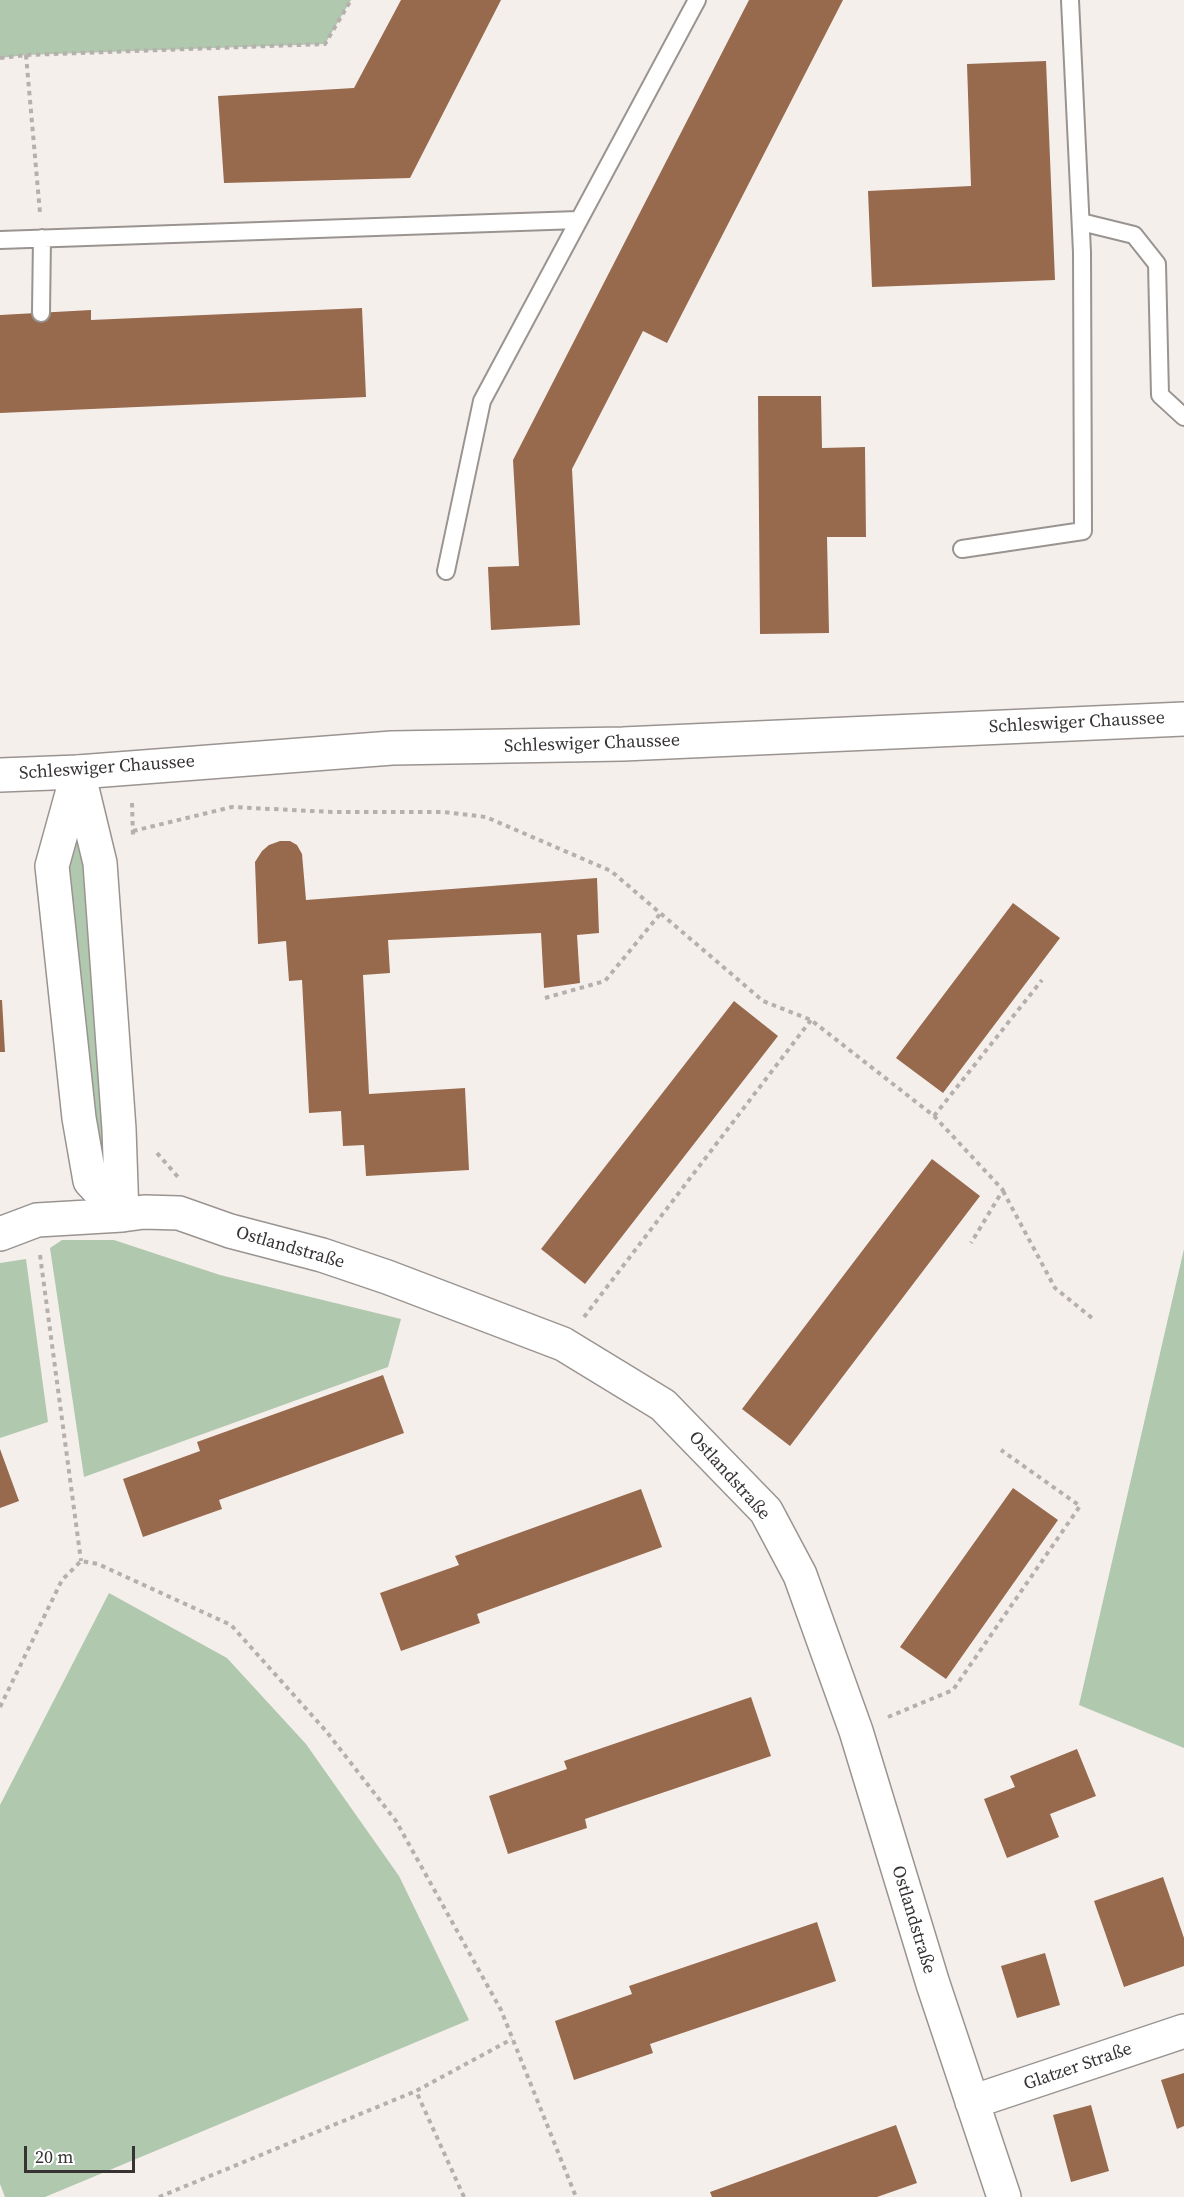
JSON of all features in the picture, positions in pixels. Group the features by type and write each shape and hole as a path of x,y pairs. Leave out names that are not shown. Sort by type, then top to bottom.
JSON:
{"street":[{"name":"Schleswiger Chaussee","path":"0,775 78,772 392,748 623,744 1184,719"},
{"path":"78,772 100,863 119,1129 122,1215"},
{"path":"78,772 52,871 79,1118 90,1181 122,1215"},
{"name":"Ostlandstraße","path":"0,1234 37,1220 144,1212 179,1213 230,1231 322,1255 387,1277 563,1344 663,1405 766,1511 800,1575 852,1720 933,1984 1005,2197"},
{"name":"Glatzer Straße","path":"972,2102 1184,2031"}],"lane":[{"path":"446,571 482,401 697,0"},
{"path":"962,549 1083,531 1081,222 1070,0"},
{"path":"0,240 578,220"},
{"path":"1081,222 1134,235 1157,264 1160,395 1184,417"},
{"path":"41,313 42,238"}],"path":[{"path":"0,58 26,55 325,44 351,0"},
{"path":"26,55 42,238"},
{"path":"131,767 133,842"},
{"path":"133,831 232,807 332,812 444,812 486,817 611,871 763,1001 811,1020 934,1116 1003,1190 1055,1288 1092,1318"},
{"path":"545,998 605,981 660,914"},
{"path":"934,1116 1042,980"},
{"path":"578,1325 811,1020"},
{"path":"152,1147 184,1184"},
{"path":"971,1243 1003,1190"},
{"path":"39,1246 81,1561"},
{"path":"879,1721 953,1690 1080,1506 1001,1450"},
{"path":"0,1707 62,1580 81,1561"},
{"path":"81,1561 98,1564 231,1625 326,1731 396,1821 501,2010 576,2197"},
{"path":"159,2197 416,2091 512,2039"},
{"path":"416,2091 464,2197"}],"green space":[{"path":"0,0 351,0 325,44 26,55 0,58"},
{"path":"76,781 122,1215 89,1177 53,871"},
{"path":"62,1240 114,1240 220,1275 401,1319 388,1367 84,1477 50,1248"},
{"path":"1184,1249 1184,1748 1079,1705"},
{"path":"26,1259 48,1422 0,1438 0,1263"},
{"path":"109,1593 227,1658 306,1744 399,1876 469,2020 45,2197 5,2197 0,2184 0,1805"}],"building":[{"path":"401,0 501,0 410,178 224,183 218,96 354,88"},
{"path":"749,0 843,0 667,343 643,331 572,469 580,625 491,630 488,567 519,566 513,460"},
{"path":"1046,61 1055,280 872,287 868,191 971,186 967,64"},
{"path":"362,308 366,397 0,413 0,315 91,310 91,320"},
{"path":"758,396 821,396 822,448 865,447 866,537 827,537 829,633 760,634"},
{"path":"280,841 290,841 297,845 302,854 306,900 597,878 599,933 577,935 580,983 544,988 541,933 388,940 390,973 363,975 369,1094 465,1088 469,1170 366,1176 364,1145 343,1146 341,1111 309,1113 302,980 289,981 286,941 258,944 255,862 269,845"},
{"path":"1013,903 1060,938 943,1093 896,1058"},
{"path":"0,1000 2,1000 5,1052 0,1052"},
{"path":"734,1001 778,1036 585,1284 541,1249"},
{"path":"932,1159 980,1196 790,1446 742,1409"},
{"path":"383,1375 404,1433 219,1500 222,1509 143,1537 123,1479 200,1451 197,1442"},
{"path":"0,1449 19,1501 0,1508"},
{"path":"1013,1488 1058,1520 946,1679 900,1647"},
{"path":"641,1489 662,1547 477,1614 480,1623 401,1651 380,1593 459,1565 455,1556"},
{"path":"751,1697 771,1756 585,1819 587,1828 508,1854 489,1796 567,1769 564,1761"},
{"path":"1077,1749 1096,1796 1050,1814 1059,1837 1007,1858 984,1799 1015,1787 1010,1776"},
{"path":"1163,1877 1184,1938 1184,1966 1124,1987 1094,1901"},
{"path":"817,1922 836,1981 650,2044 653,2053 574,2080 555,2021 632,1994 629,1986"},
{"path":"1045,1953 1060,2005 1017,2018 1001,1966"},
{"path":"1184,2073 1184,2126 1177,2129 1161,2080"},
{"path":"1091,2105 1109,2171 1071,2182 1053,2115"},
{"path":"896,2125 917,2183 877,2197 712,2197 710,2192"}]}
